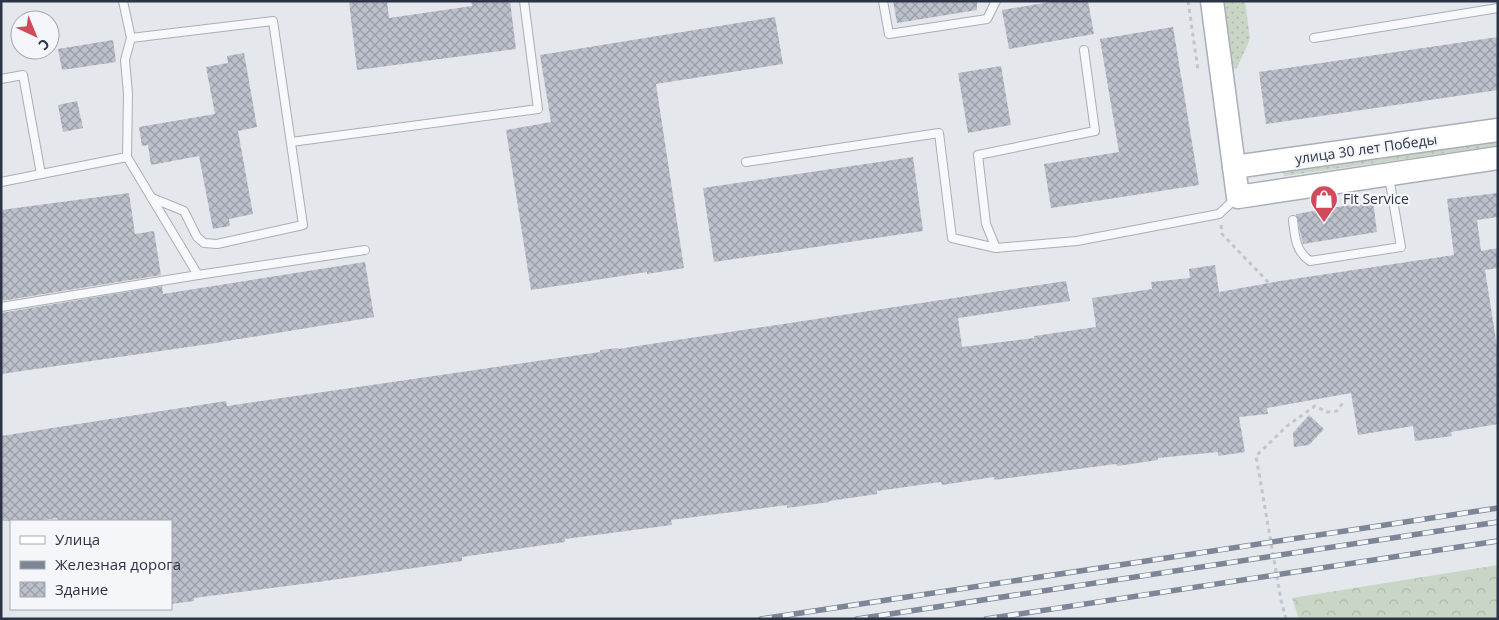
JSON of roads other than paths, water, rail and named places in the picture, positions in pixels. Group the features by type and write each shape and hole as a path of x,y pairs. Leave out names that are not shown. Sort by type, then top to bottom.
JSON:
{"street":[{"path":"1212,1 1238,197"},
{"name":"улица 30 лет Победы","path":"1234,167 1498,130"},
{"name":"улица 30 лет Победы","path":"1238,197 1498,158"}],"lane":[{"path":"132,1 123,2 131,38 125,60 128,94 127,156 198,275"},
{"path":"290,142 538,109 524,1"},
{"path":"883,1 889,34 987,19 996,1"},
{"path":"1314,38 1498,8"},
{"path":"131,38 273,21 303,225 216,244 204,243 197,237 184,211 152,198"},
{"path":"996,248 986,224 978,155 1095,131 1084,50"},
{"path":"1,79 23,75 41,174"},
{"path":"746,162 939,133 952,238 996,248 1077,241 1195,220 1219,214 1238,197"},
{"path":"1,182 127,156"},
{"path":"1292,220 1298,248 1302,255 1310,260 1401,247 1388,175"},
{"path":"1,307 365,250"}],"railway":[{"path":"761,619 1498,508"},
{"path":"857,619 1498,522"},
{"path":"986,619 1498,541"}],"place":[{"name":"Fit Service","path":"1324,223"}]}
